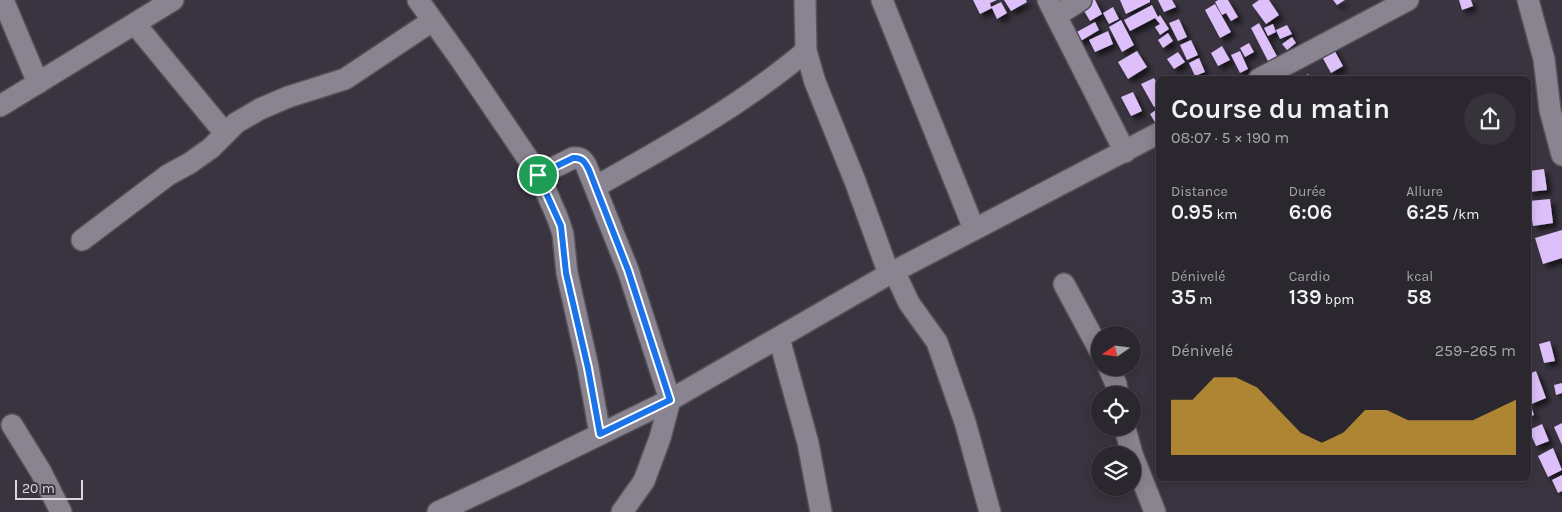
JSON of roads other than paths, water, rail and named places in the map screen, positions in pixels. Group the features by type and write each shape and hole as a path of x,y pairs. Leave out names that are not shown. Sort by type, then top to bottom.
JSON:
{"street":[{"path":"3,0 38,83"},
{"path":"0,106 173,0"},
{"path":"418,0 461,60 538,175 561,226 566,273 588,368 600,434"},
{"path":"805,0 806,51 815,82 892,273 909,303 937,342 965,422 987,511"},
{"path":"882,0 974,230"},
{"path":"1081,0 1052,8 1125,152"},
{"path":"1265,76 1408,0"},
{"path":"1528,0 1544,59 1550,110 1562,155"},
{"path":"82,240 168,175 212,148 236,123 288,97 345,79 432,21"},
{"path":"135,24 226,132"},
{"path":"595,187 673,142 758,88 806,51"},
{"path":"438,512 670,400 892,273 1156,135"},
{"path":"538,175 573,158 583,160 586,165 628,270 670,400 660,438 644,481 622,512"},
{"path":"1064,284 1091,334"},
{"path":"779,338 808,443 821,512"},
{"path":"12,425 41,472 60,512"},
{"path":"1127,436 1132,454 1155,512"}]}
